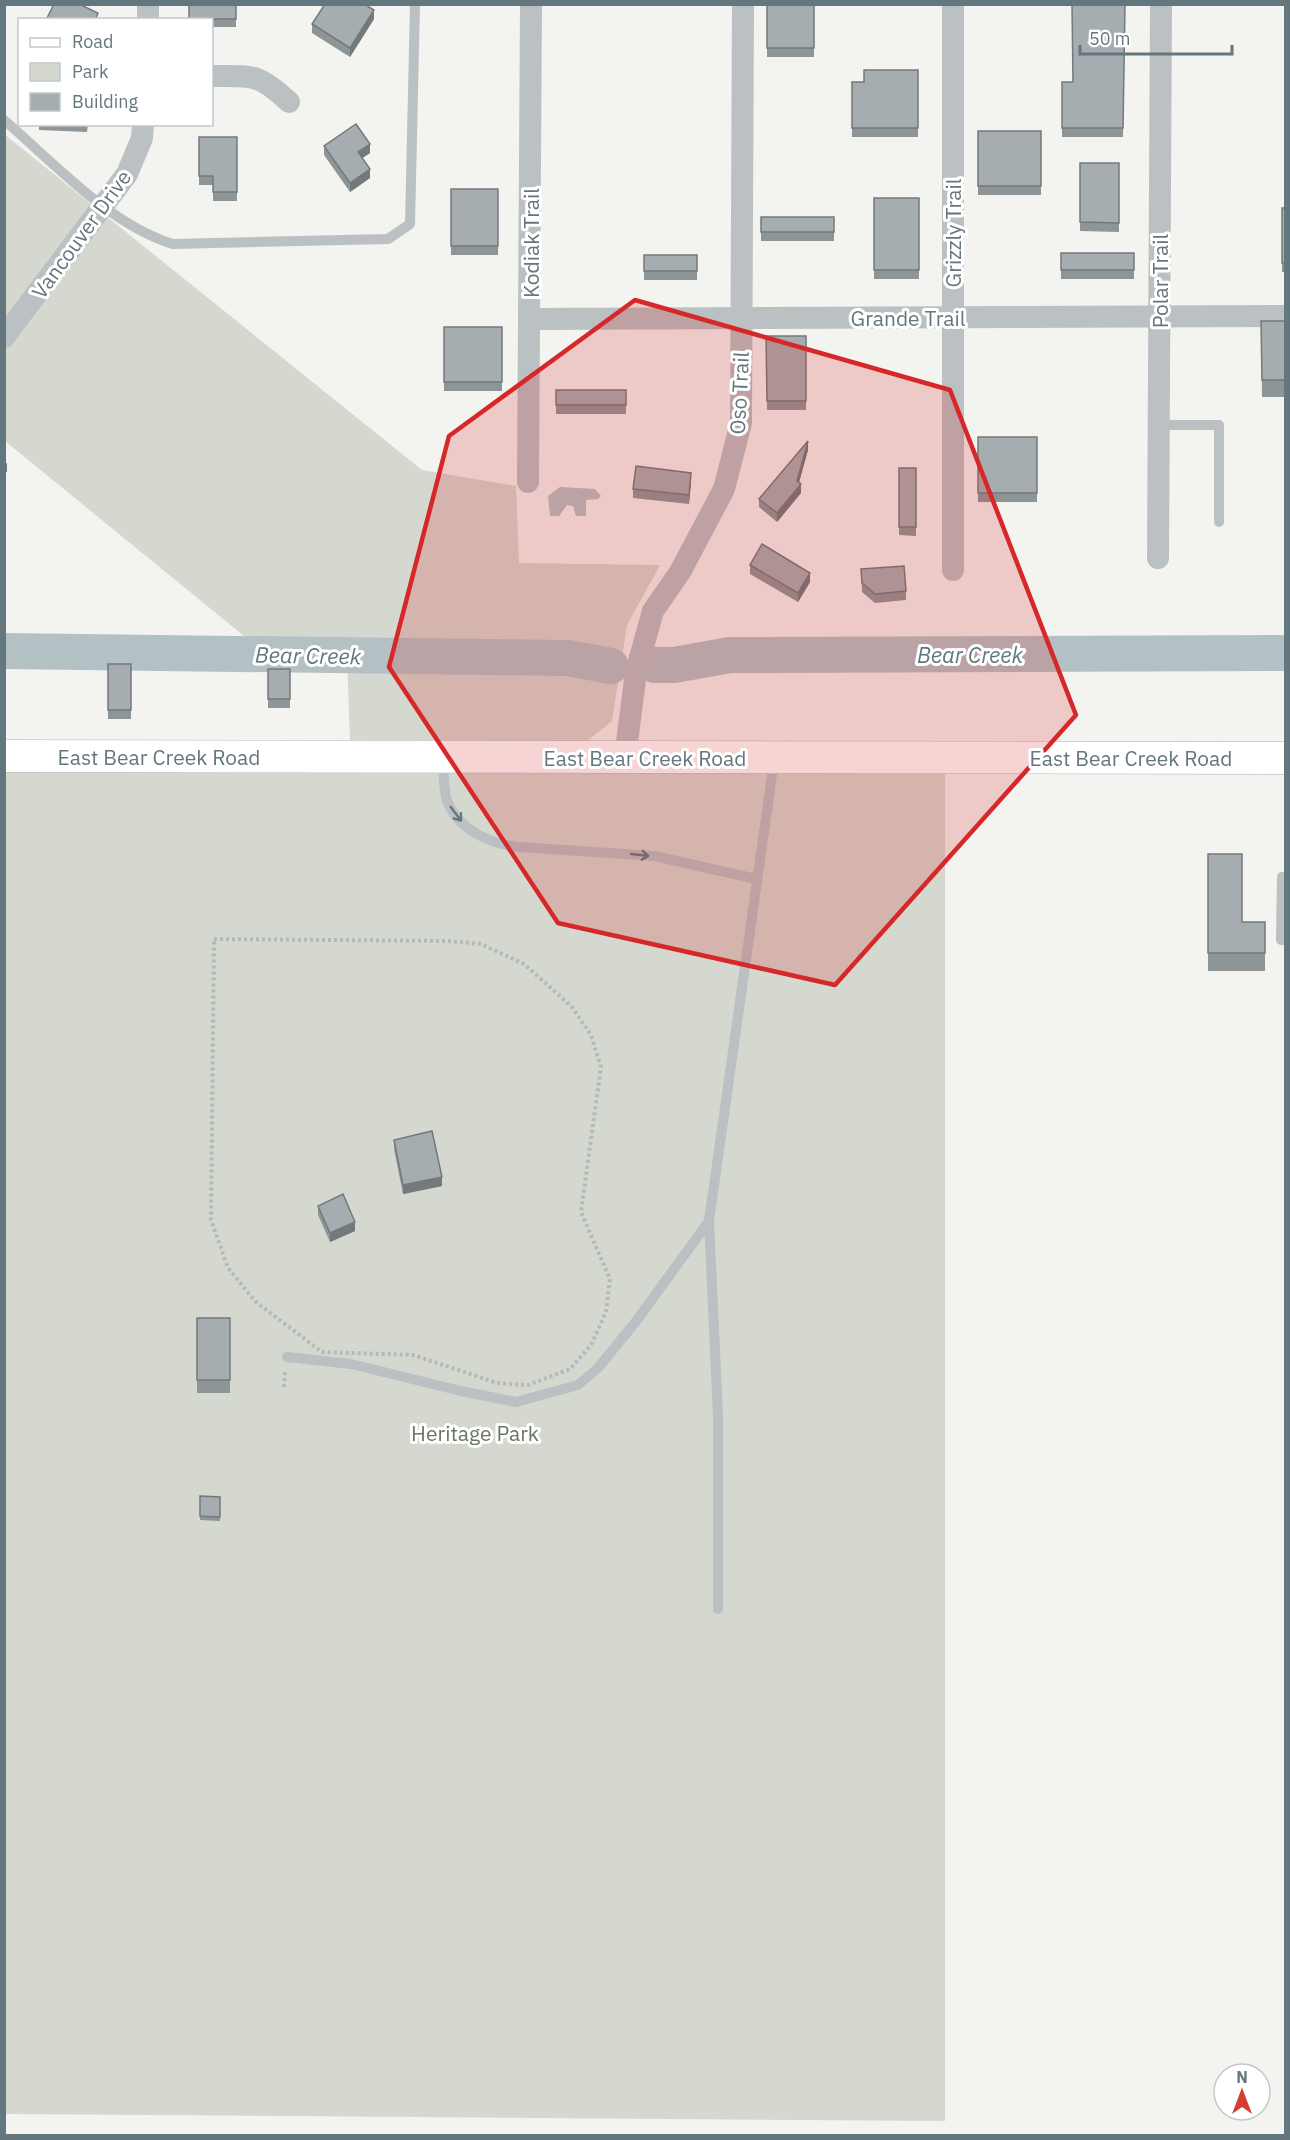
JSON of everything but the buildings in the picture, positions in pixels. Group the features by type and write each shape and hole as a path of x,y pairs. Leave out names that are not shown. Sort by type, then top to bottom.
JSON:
{"main road":[{"name":"East Bear Creek Road","path":"4,756 443,759 1286,758"}],"street":[{"name":"Kodiak Trail","path":"528,482 531,319 531,4"},
{"name":"Oso Trail","path":"625,758 636,672 653,611 680,572 724,489 741,423 743,4"},
{"name":"Grizzly Trail","path":"953,4 953,570"},
{"name":"Polar Trail","path":"1158,558 1161,4"},
{"path":"213,76 247,76 267,82 289,102"},
{"name":"Vancouver Drive","path":"4,337 105,207 127,174 142,138 143,126"},
{"name":"Grande Trail","path":"531,319 1286,316"}],"lane":[{"path":"4,120 105,207 150,237 173,244 388,239 400,233 410,224 416,4"},
{"path":"1159,425 1219,425 1219,522"},
{"path":"718,1609 718,1416 709,1221 775,758"},
{"path":"443,759 447,800 466,826 483,839 500,845 519,847 655,856 756,879"},
{"path":"1286,877 1282,877 1281,940 1286,940"},
{"path":"287,1358 351,1364 516,1402 578,1385 597,1369 634,1324 709,1221"}],"path":[{"path":"214,939 449,941 481,944 524,964 572,1007 591,1035 601,1067 580,1212 610,1279 606,1312 591,1345 570,1369 528,1385 497,1383 413,1355 322,1352 256,1302 228,1268 212,1220 214,939"}],"highlighted area":[{"path":"635,300 950,390 1076,715 835,985 558,923 389,667 449,436"}],"green space":[{"path":"4,134 422,470 516,486 519,563 660,565 627,625 612,721 586,742 350,741 347,655 255,645 5,441"},
{"name":"Heritage Park","path":"5,749 945,752 945,2121 5,2114"}],"shaded area":[{"path":"560,487 595,489 601,496 598,499 586,500 586,516 576,516 573,506 567,505 559,516 550,516 548,496"}],"waterway":[{"name":"Bear Creek","path":"4,651 568,658 611,666"},
{"name":"Bear Creek","path":"655,665 674,665 730,655 1286,653"}]}
